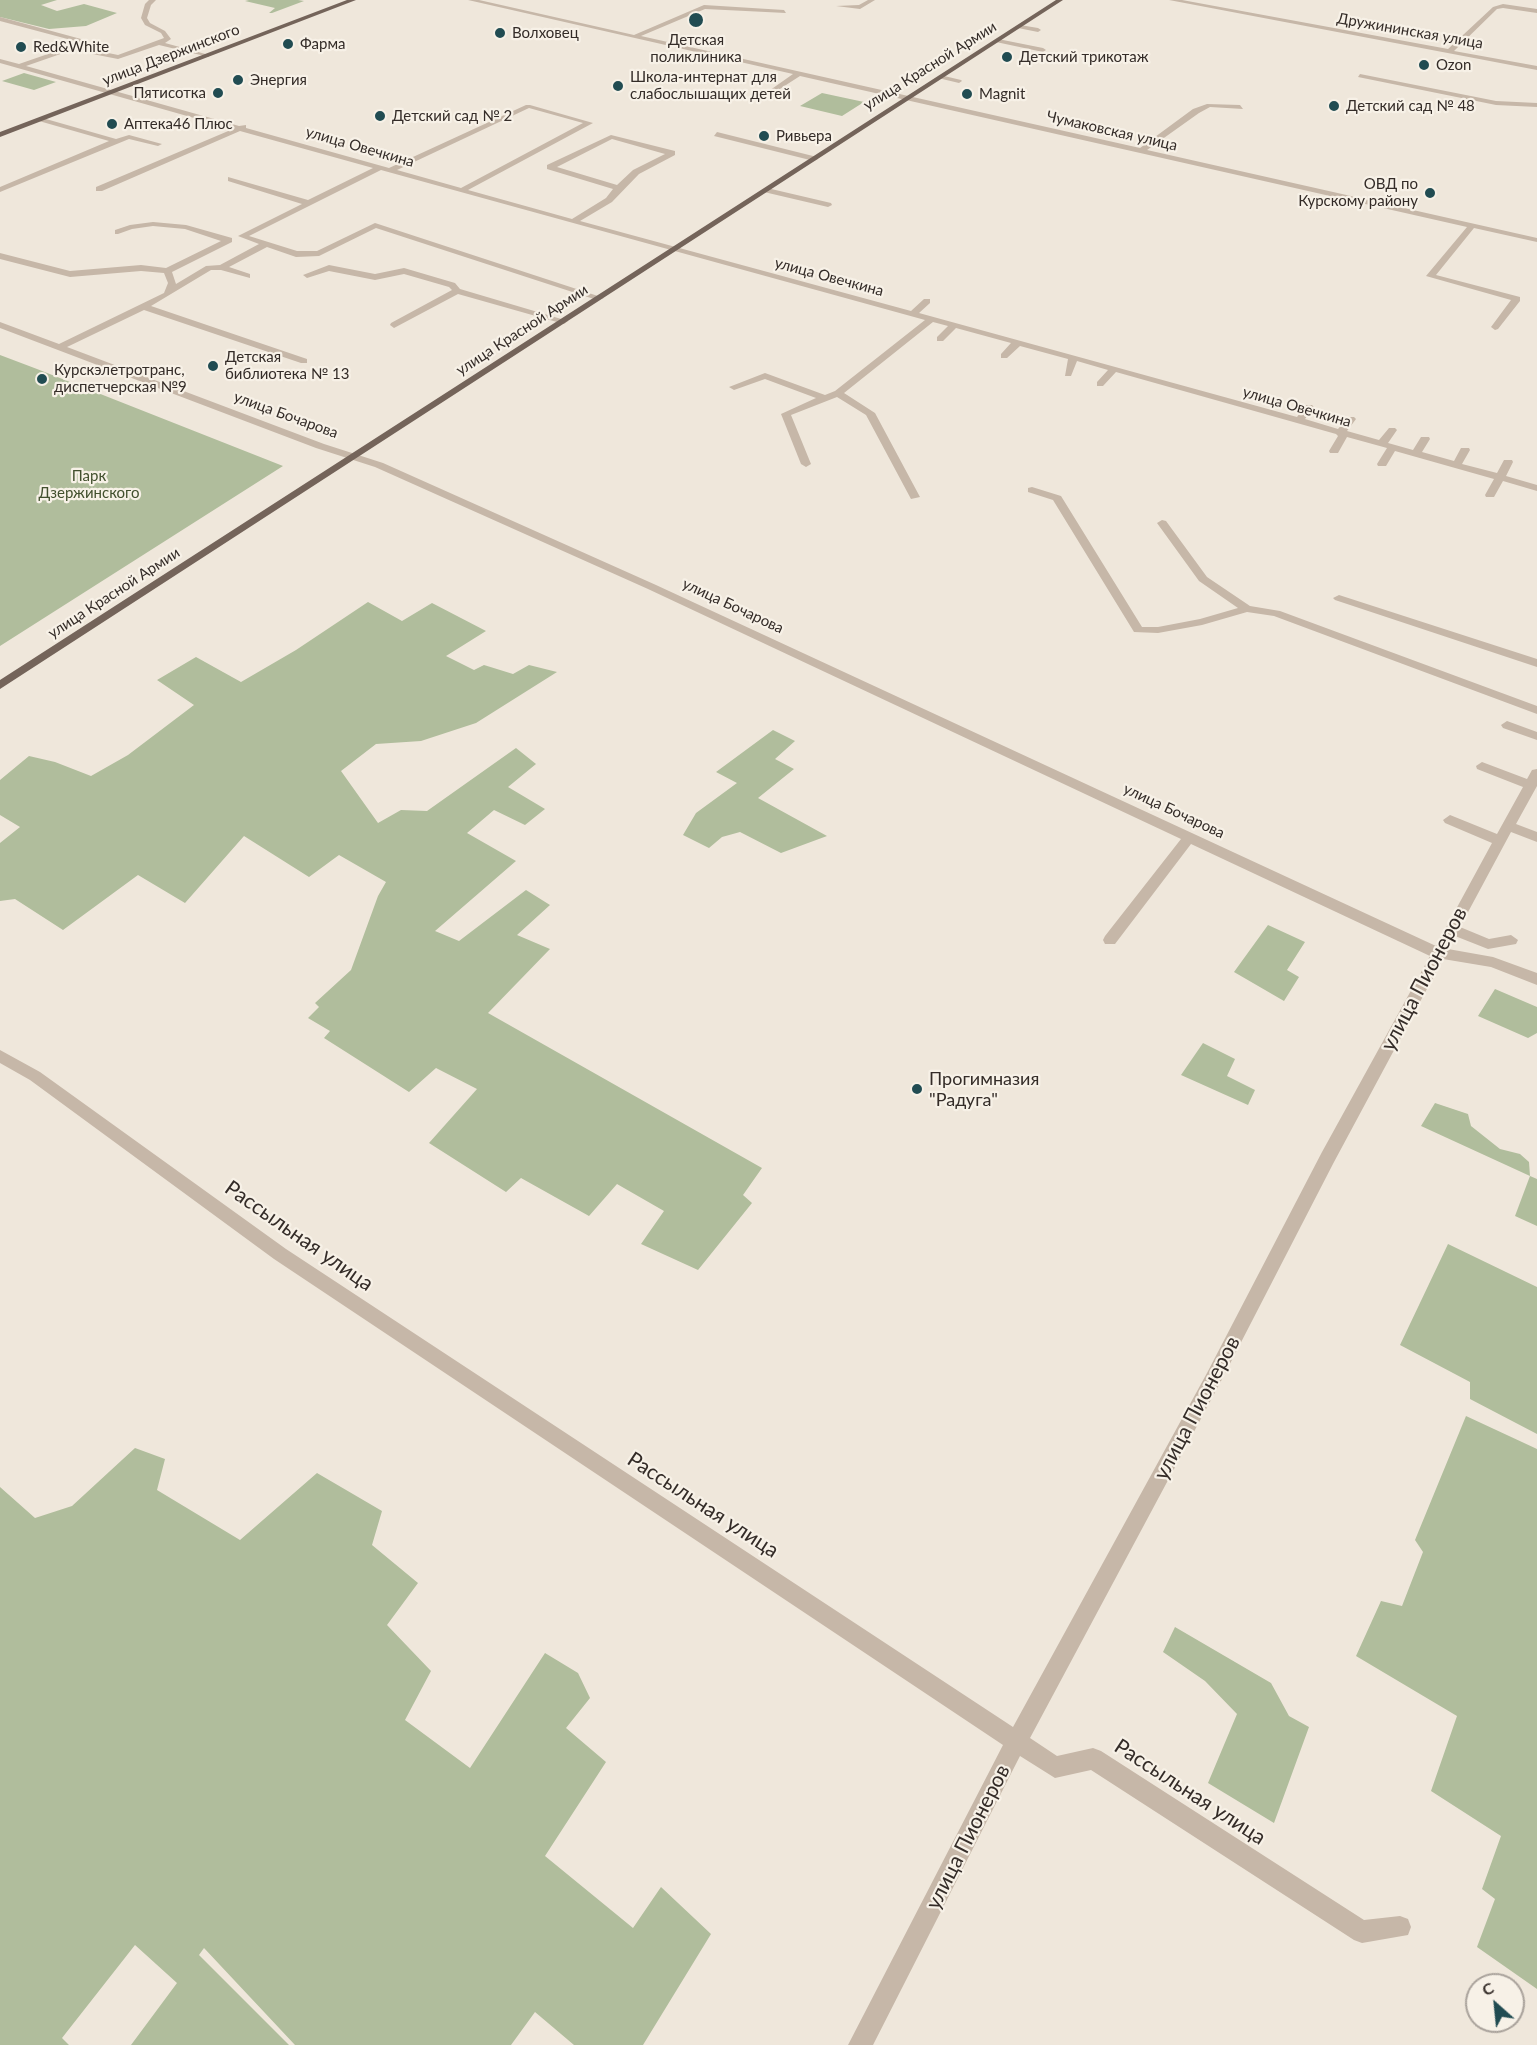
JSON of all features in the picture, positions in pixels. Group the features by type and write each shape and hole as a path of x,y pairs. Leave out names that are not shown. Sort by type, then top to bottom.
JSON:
{"main road":[{"name":"улица Дзержинского","path":"0,135 353,0"},
{"name":"улица Красной Армии","path":"0,685 1060,0"}],"street":[{"path":"72,48 118,57 168,39 163,32 147,24 144,18 148,4 153,0"},
{"name":"Чумаковская улица","path":"471,0 1537,240"},
{"path":"839,6 860,7 872,0"},
{"name":"Дружининская улица","path":"1172,0 1537,68"},
{"path":"634,37 705,4 784,12"},
{"path":"1449,52 1495,8 1503,6 1537,11"},
{"path":"0,19 78,40 77,46 20,66"},
{"path":"1020,27 1040,27 1030,21"},
{"path":"998,41 1043,50"},
{"path":"159,43 207,56"},
{"name":"улица Овечкина","path":"0,61 243,127 573,222 1135,374 1537,488"},
{"path":"758,101 798,74"},
{"path":"1360,76 1496,103 1537,105"},
{"path":"940,77 959,81"},
{"path":"1141,151 1196,111 1209,105 1240,107"},
{"path":"0,256 70,274 141,268 167,271 226,240 244,235 308,203 528,106 589,123 463,190"},
{"path":"42,119 116,141"},
{"path":"99,189 243,127"},
{"path":"717,134 814,159"},
{"path":"0,190 129,137 158,144"},
{"path":"573,222 609,200 618,188 636,172 672,153 611,137 550,167 618,188"},
{"path":"231,179 308,203"},
{"path":"767,190 828,205"},
{"path":"118,232 130,227 153,225 186,227 226,240"},
{"path":"231,231 264,245 296,254 319,253 375,225 600,298"},
{"path":"1473,225 1430,276 1517,299 1495,327"},
{"path":"59,348 145,307 209,268 222,267 264,245"},
{"path":"222,267 247,276"},
{"path":"307,275 329,268 375,277 404,271 452,285 457,291 564,321"},
{"path":"167,271 172,283 171,291"},
{"path":"394,325 457,291"},
{"path":"913,314 927,301"},
{"path":"145,307 304,361"},
{"path":"940,339 974,316"},
{"path":"806,464 786,414 838,393 932,319"},
{"name":"улица Бочарова","path":"0,325 379,465 652,587 1438,953 1493,962 1537,979"},
{"path":"1031,346 1042,336"},
{"path":"1004,356 1018,342"},
{"path":"1068,374 1073,358"},
{"path":"1135,374 1144,364"},
{"path":"1100,384 1114,369"},
{"path":"734,387 765,376 825,398"},
{"path":"1215,397 1223,385"},
{"path":"838,393 870,413 915,497"},
{"path":"1258,409 1265,396"},
{"path":"1299,421 1309,407"},
{"path":"1334,451 1351,418"},
{"path":"1381,445 1392,430"},
{"path":"1416,454 1425,439"},
{"path":"1382,464 1392,448"},
{"path":"1456,466 1465,450"},
{"path":"1490,495 1508,462"},
{"path":"1032,490 1057,498 1138,630 1158,630 1247,609"},
{"path":"1162,523 1203,579 1247,609 1300,620 1537,710"},
{"path":"1339,598 1537,663"},
{"path":"1507,725 1537,736"},
{"path":"1482,766 1534,779"},
{"name":"улица Пионеров","path":"860,2045 1016,1742 1213,1379 1438,953 1534,779"},
{"path":"1450,820 1504,833 1537,837"},
{"path":"1110,940 1190,836"},
{"path":"1451,929 1488,944 1511,940"},
{"name":"Рассыльная улица","path":"0,1056 35,1076 279,1254 1055,1767 1093,1759 1362,1932 1400,1927"}],"green space":[{"path":"0,0 57,0 41,5 57,11 84,4 117,13 86,26 49,29 0,17"},
{"path":"245,1 304,1 269,13 275,8"},
{"path":"24,73 56,82 34,90 2,81"},
{"path":"822,93 864,102 842,116 800,106"},
{"name":"Парк Дзержинского","path":"0,355 37,369 283,466 0,646"},
{"path":"368,602 402,621 432,603 486,631 446,656 474,670 484,665 513,674 529,665 557,672 476,723 421,741 376,744 341,771 378,823 401,810 427,811 516,748 536,764 508,787 545,809 525,825 494,810 467,833 516,861 435,931 459,941 526,890 550,905 517,935 550,949 488,1013 762,1168 743,1195 752,1203 698,1270 641,1244 664,1211 617,1184 589,1216 521,1178 506,1192 429,1143 477,1089 436,1068 409,1092 324,1038 330,1031 308,1018 319,1007 315,1003 351,970 378,896 386,882 339,855 309,877 244,836 185,903 138,875 63,930 15,899 0,901 0,843 20,827 0,815 0,780 29,756 55,762 91,776 128,755 194,705 157,680 196,657 241,682 296,650"},
{"path":"773,730 795,741 775,759 794,769 758,798 827,836 781,853 740,832 722,837 709,848 683,835 696,813 737,783 716,772"},
{"path":"1268,925 1305,942 1287,970 1299,977 1284,1001 1234,972"},
{"path":"1495,989 1537,1007 1537,1033 1528,1038 1478,1016"},
{"path":"1203,1043 1235,1059 1227,1076 1255,1090 1248,1105 1181,1075"},
{"path":"1435,1103 1468,1114 1471,1126 1500,1149 1520,1154 1529,1162 1530,1176 1421,1126"},
{"path":"1530,1176 1537,1179 1537,1226 1515,1216"},
{"path":"1448,1244 1537,1287 1537,1434 1470,1399 1470,1382 1400,1345"},
{"path":"1466,1416 1537,1449 1537,1989 1525,1981 1525,1973 1514,1973 1477,1947 1495,1899 1482,1889 1501,1836 1431,1791 1457,1716 1356,1656 1381,1601 1402,1606 1423,1552 1415,1540"},
{"path":"135,1448 165,1459 157,1490 240,1540 317,1473 382,1511 372,1545 418,1583 387,1625 431,1671 405,1720 470,1768 545,1653 578,1673 590,1698 566,1728 606,1762 545,1856 633,1928 661,1887 711,1934 643,2045 574,2045 535,2012 511,2045 295,2045 204,1948 199,1955 289,2045 131,2045 177,1983 135,1945 62,2038 69,2045 0,2045 0,1487 35,1518 72,1506"},
{"path":"1175,1627 1271,1683 1289,1716 1309,1727 1274,1823 1208,1783 1237,1714 1205,1681 1163,1652"}],"place":[{"name":"Детская поликлиника","path":"696,20"},
{"name":"Волховец","path":"500,33"},
{"name":"Фарма","path":"288,44"},
{"name":"Red&White","path":"21,47"},
{"name":"Детский трикотаж","path":"1007,57"},
{"name":"Ozon","path":"1424,65"},
{"name":"Энергия","path":"238,80"},
{"name":"Школа-интернат для слабослышащих детей","path":"618,86"},
{"name":"Пятисотка","path":"218,93"},
{"name":"Magnit","path":"967,94"},
{"name":"Детский сад № 48","path":"1334,106"},
{"name":"Детский сад № 2","path":"380,116"},
{"name":"Аптека46 Плюс","path":"112,124"},
{"name":"Ривьера","path":"764,136"},
{"name":"ОВД по Курскому району","path":"1430,193"},
{"name":"Детская библиотека № 13","path":"213,366"},
{"name":"Курскэлетротранс, диспетчерская №9","path":"42,379"},
{"name":"Прогимназия \"Радуга\"","path":"917,1089"}]}
